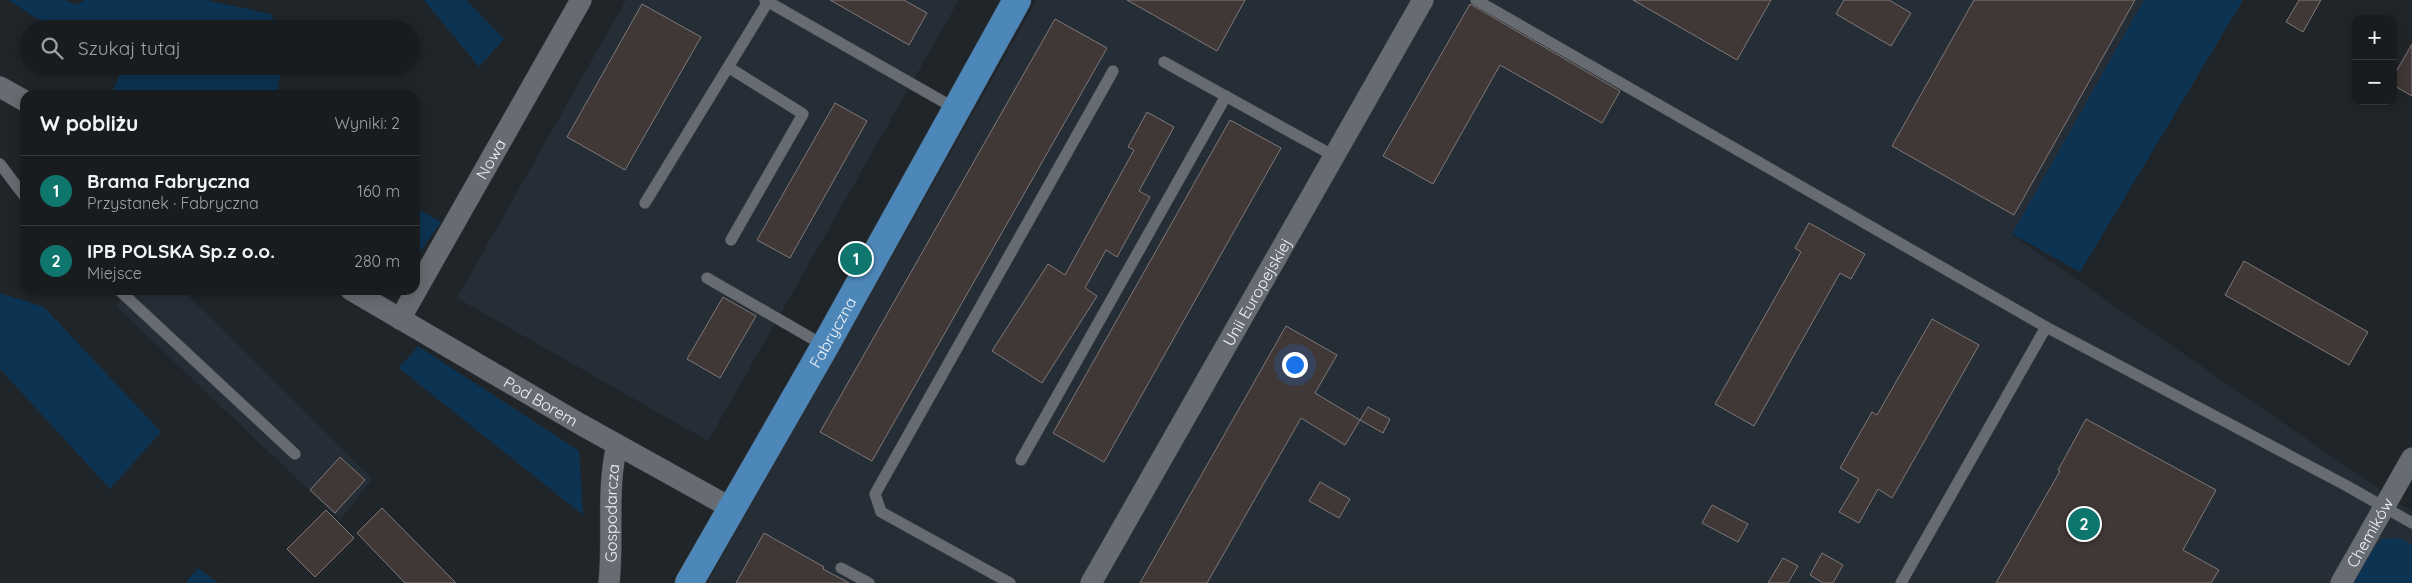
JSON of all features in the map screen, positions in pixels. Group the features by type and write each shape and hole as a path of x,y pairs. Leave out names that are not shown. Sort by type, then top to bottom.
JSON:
{"main road":[{"name":"Fabryczna","path":"688,583 825,346 1017,0"}],"street":[{"name":"Nowa","path":"420,284 581,0"},
{"name":"Unii Europejskiej","path":"1091,583 1423,0"},
{"path":"0,87 20,99"},
{"name":"Pod Borem","path":"359,295 617,445 732,509"},
{"name":"Nowa","path":"400,319 414,295"},
{"name":"Gospodarcza","path":"609,583 610,509 613,464 617,445"},
{"name":"Chemików","path":"2341,583 2412,458"}],"lane":[{"path":"1476,0 2046,327 2412,523"},
{"path":"646,202 767,1 956,109"},
{"path":"1164,62 1334,156"},
{"path":"728,66 803,114 731,240"},
{"path":"1010,583 881,512 875,494 1113,71"},
{"path":"1021,460 1226,96"},
{"path":"0,164 20,190"},
{"path":"707,278 825,346"},
{"path":"124,295 295,454"},
{"path":"1901,583 2046,327"},
{"path":"840,568 869,583"}],"shaded area":[{"path":"8,0 65,0 77,5 84,0 205,0 271,14 274,20 39,20"},
{"path":"424,0 466,0 504,39 479,67"},
{"path":"626,0 959,0 708,441 457,298"},
{"path":"1037,0 2144,0 2012,235 2412,512 2412,583 707,583"},
{"path":"2144,0 2243,0 2080,272 2012,234"},
{"path":"120,75 280,75 278,90 113,90"},
{"path":"420,210 441,222 420,252"},
{"path":"0,293 44,307 161,432 110,489 0,369"},
{"path":"124,295 188,295 372,479 340,520 116,306"},
{"path":"418,346 579,451 583,515 399,368"},
{"path":"2400,538 2412,545 2412,583 2350,583 2366,555 2382,539"},
{"path":"198,568 218,583 185,583"}],"building":[{"path":"830,0 904,0 927,13 909,45"},
{"path":"1127,0 1245,0 1217,51"},
{"path":"1633,0 1771,0 1737,60"},
{"path":"1844,0 1889,0 1911,13 1891,46 1836,14"},
{"path":"1974,0 2135,0 2014,215 1892,146"},
{"path":"2299,0 2321,0 2303,32 2286,22"},
{"path":"642,4 701,37 625,170 567,137"},
{"path":"1470,4 1620,91 1602,123 1500,65 1433,184 1383,156"},
{"path":"1055,19 1107,48 872,461 820,432"},
{"path":"2412,44 2412,96 2397,87 2397,70"},
{"path":"835,103 867,121 790,258 757,240"},
{"path":"1147,112 1174,127 1139,191 1150,197 1117,257 1106,250 1085,288 1097,296 1042,383 992,351 1048,264 1065,275 1134,150 1128,147"},
{"path":"1230,120 1281,148 1104,462 1053,433"},
{"path":"1809,223 1865,254 1851,279 1840,273 1754,426 1715,404 1801,252 1795,248"},
{"path":"2244,261 2368,332 2349,365 2225,295"},
{"path":"723,297 756,316 720,378 687,359"},
{"path":"1932,319 1979,345 1892,498 1878,489 1859,523 1839,512 1859,479 1840,468 1872,412 1877,415"},
{"path":"1286,326 1337,355 1315,393 1360,420 1345,445 1301,418 1207,583 1140,583"},
{"path":"1368,407 1390,419 1383,433 1360,420"},
{"path":"2086,419 2216,490 2183,550 2219,570 2211,583 1996,583 2060,471 2058,470"},
{"path":"340,457 365,480 335,513 310,490"},
{"path":"1320,482 1350,499 1339,518 1309,501"},
{"path":"1712,505 1748,524 1738,542 1702,523"},
{"path":"382,508 456,583 405,583 357,533"},
{"path":"326,510 354,538 315,577 287,549"},
{"path":"764,533 824,567 823,569 849,583 736,583"},
{"path":"1822,553 1843,565 1833,583 1823,583 1810,575"},
{"path":"1783,558 1798,566 1788,583 1768,583"}],"place":[{"name":"Brama Fabryczna","path":"856,259"},
{"name":"IPB POLSKA Sp.z o.o.","path":"2084,524"}]}
